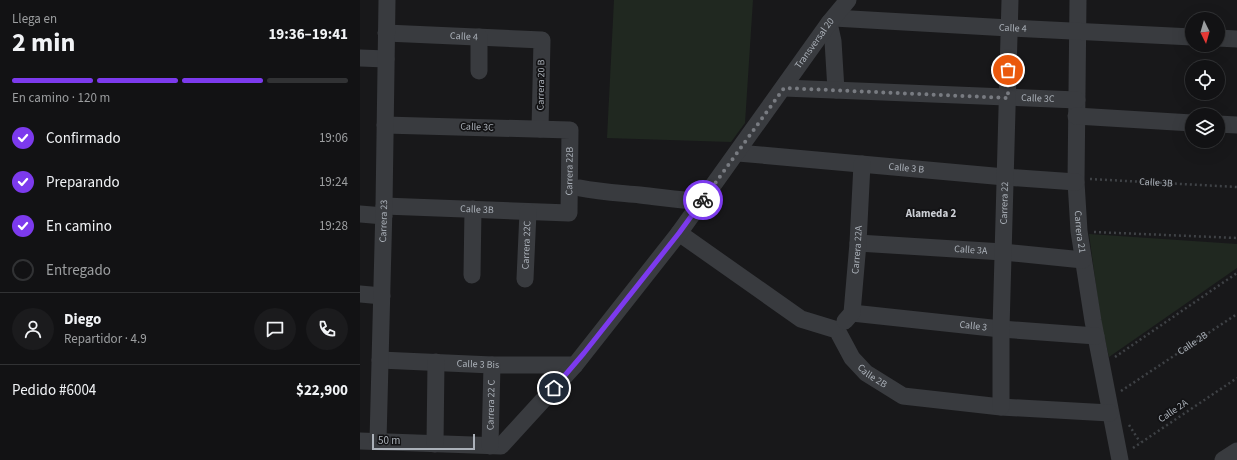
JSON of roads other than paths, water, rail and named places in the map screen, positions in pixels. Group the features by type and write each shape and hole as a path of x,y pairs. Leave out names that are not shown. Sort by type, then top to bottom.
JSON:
{"street":[{"name":"Carrera 23","path":"378,441 384,211 384,125 387,0"},
{"name":"Transversal 20","path":"495,446 575,365 679,233 832,20 848,0"},
{"name":"Carrera 22","path":"1001,407 1001,329 1010,0"},
{"name":"Carrera 21","path":"1078,0 1076,180 1079,231 1096,336 1119,458"},
{"name":"Calle 4","path":"832,20 1185,37"},
{"path":"832,20 836,90"},
{"name":"Calle 4","path":"386,33 542,40"},
{"path":"479,37 479,71"},
{"path":"1225,38 1237,39"},
{"name":"Carrera 20 B","path":"540,129 542,40"},
{"path":"360,58 386,59"},
{"name":"Calle 3C","path":"784,88 1008,98 1185,122"},
{"name":"Calle 3C","path":"384,125 570,130"},
{"path":"1225,125 1237,126"},
{"name":"Carrera 22B","path":"569,213 570,130"},
{"name":"Calle 3 B","path":"738,152 1005,177 1076,180"},
{"name":"Carrera 22A","path":"852,313 858,243 862,164"},
{"path":"580,188 600,192 641,195 685,201 702,201"},
{"path":"472,275 473,209"},
{"name":"Calle 3B","path":"384,211 473,209 569,213"},
{"path":"360,214 384,211"},
{"name":"Carrera 22C","path":"525,279 528,212"},
{"path":"679,233 801,318 837,330 852,313"},
{"name":"Calle 3A","path":"858,243 1003,252 1083,260"},
{"path":"360,294 382,296"},
{"name":"Calle 3","path":"852,313 1001,329 1096,336"},
{"name":"Calle 2B","path":"837,330 852,358 866,373 903,396 1001,407 1109,406"},
{"name":"Calle 3 Bis","path":"380,360 492,365 575,365"},
{"path":"435,444 436,362"},
{"name":"Carrera 22 C","path":"492,365 495,446"},
{"path":"360,441 495,446"},
{"path":"1224,460 1237,451"}],"district":[{"name":"Alameda 2","path":"931,213"}]}
